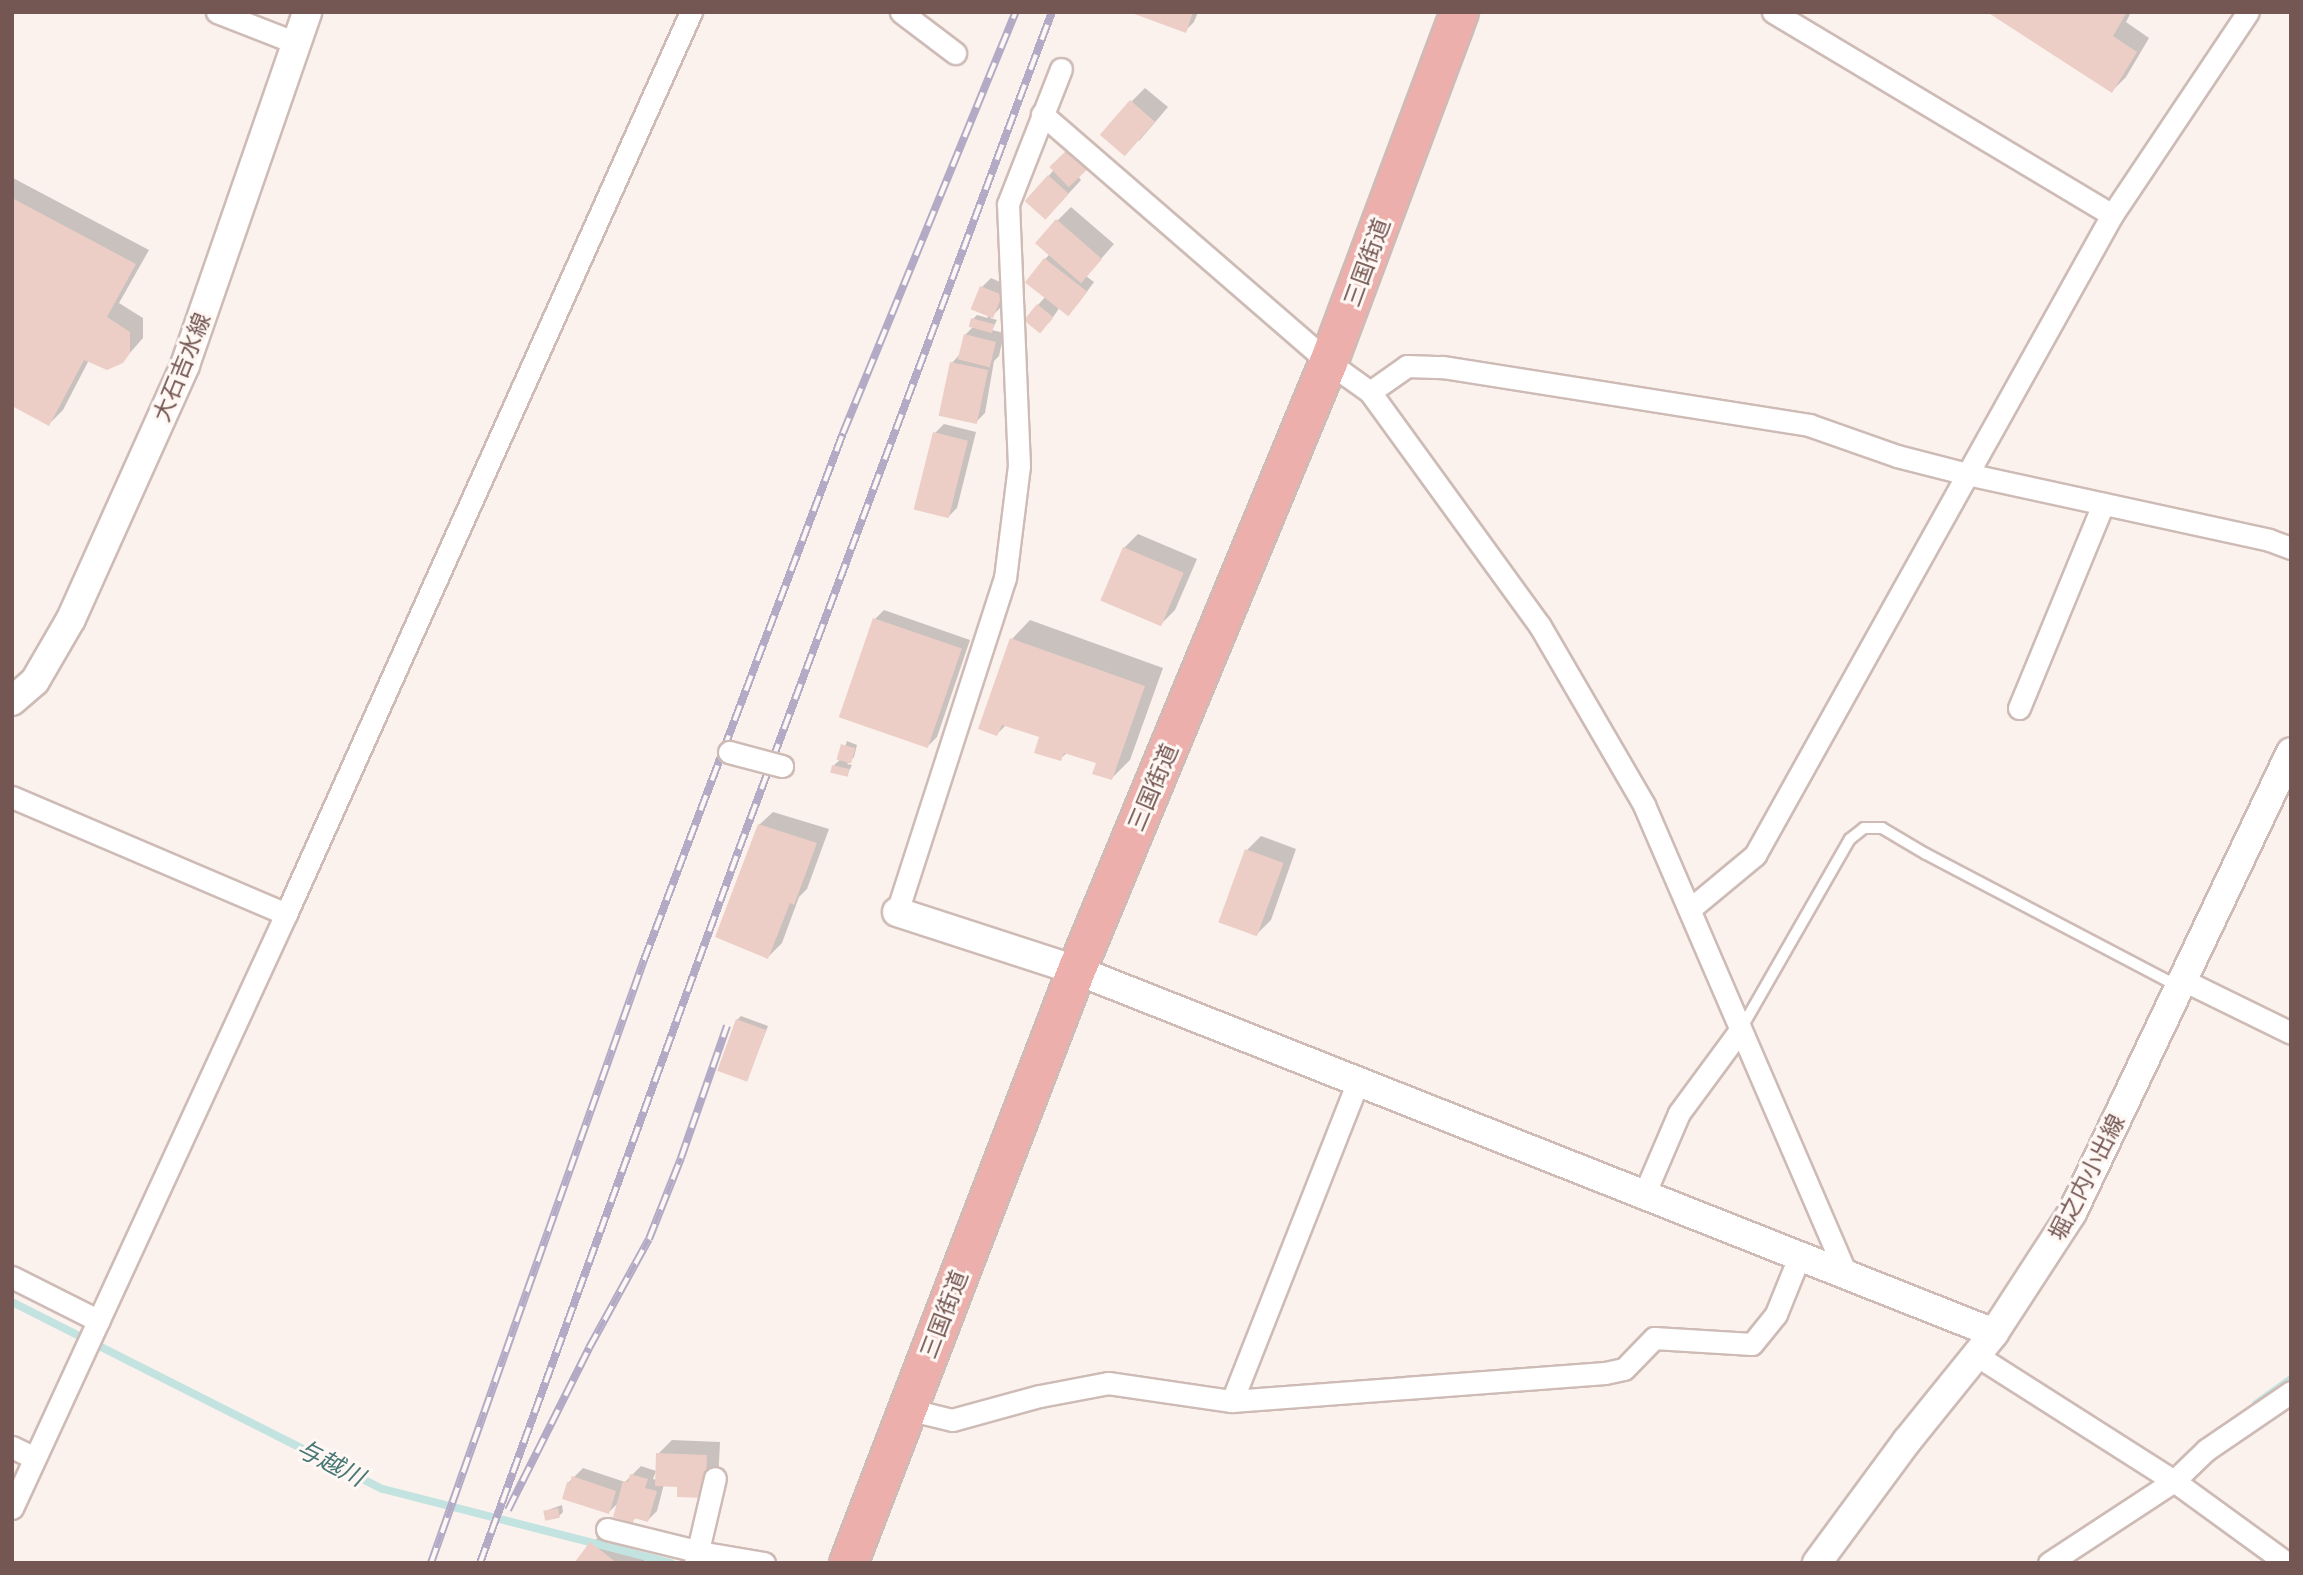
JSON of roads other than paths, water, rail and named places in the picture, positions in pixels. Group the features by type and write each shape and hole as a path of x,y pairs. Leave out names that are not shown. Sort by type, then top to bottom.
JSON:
{"highway":[{"name":"三国街道","path":"848,1563 1076,970 1328,362 1459,12"}],"main road":[{"name":"大石吉水線","path":"12,701 35,681 71,618 185,365 307,12"},
{"name":"堀之内小出線","path":"1817,1563 1907,1441 1994,1333 2072,1213 2291,752"},
{"path":"897,912 1076,970 1643,1197 1994,1333"}],"street":[{"path":"217,12 296,43"},
{"path":"12,1508 286,914 691,12"},
{"path":"901,12 955,53"},
{"path":"1773,12 2112,215"},
{"path":"1690,909 1755,855 2112,215 2248,12"},
{"path":"897,912 1005,578 1019,466 1008,204 1061,69"},
{"path":"1042,114 1328,362 1370,392 1540,626 1644,805 1847,1276"},
{"path":"1370,392 1408,366 1443,368 1809,425 1898,456 1967,474 2269,540 2291,548"},
{"path":"2019,708 2103,504"},
{"path":"729,752 782,766"},
{"path":"12,797 286,914"},
{"path":"2181,983 2291,1033"},
{"path":"1643,1197 1679,1113 1741,1029"},
{"path":"1233,1401 1357,1083"},
{"path":"906,1409 953,1420 1040,1396 1108,1383 1233,1401 1362,1393 1544,1375 1605,1373 1624,1369 1654,1338 1752,1344 1776,1314 1799,1257"},
{"path":"12,1277 99,1321"},
{"path":"1976,1355 2174,1481 2286,1558"},
{"path":"2049,1563 2174,1481 2206,1450 2291,1392"},
{"path":"12,1447 35,1458"},
{"path":"697,1556 715,1478"},
{"path":"607,1529 697,1556 764,1563"}],"lane":[{"path":"1741,1029 1850,839 1864,828 1882,828 2181,983"}],"waterway":[{"name":"与越川","path":"12,1302 383,1489 671,1563"},
{"path":"2256,1404 2291,1379"}],"railway":[{"path":"431,1563 644,960 843,433 1016,12"},
{"path":"480,1563 739,849 1052,12"},
{"path":"508,1510 589,1348 649,1239 681,1158 727,1026"}]}
